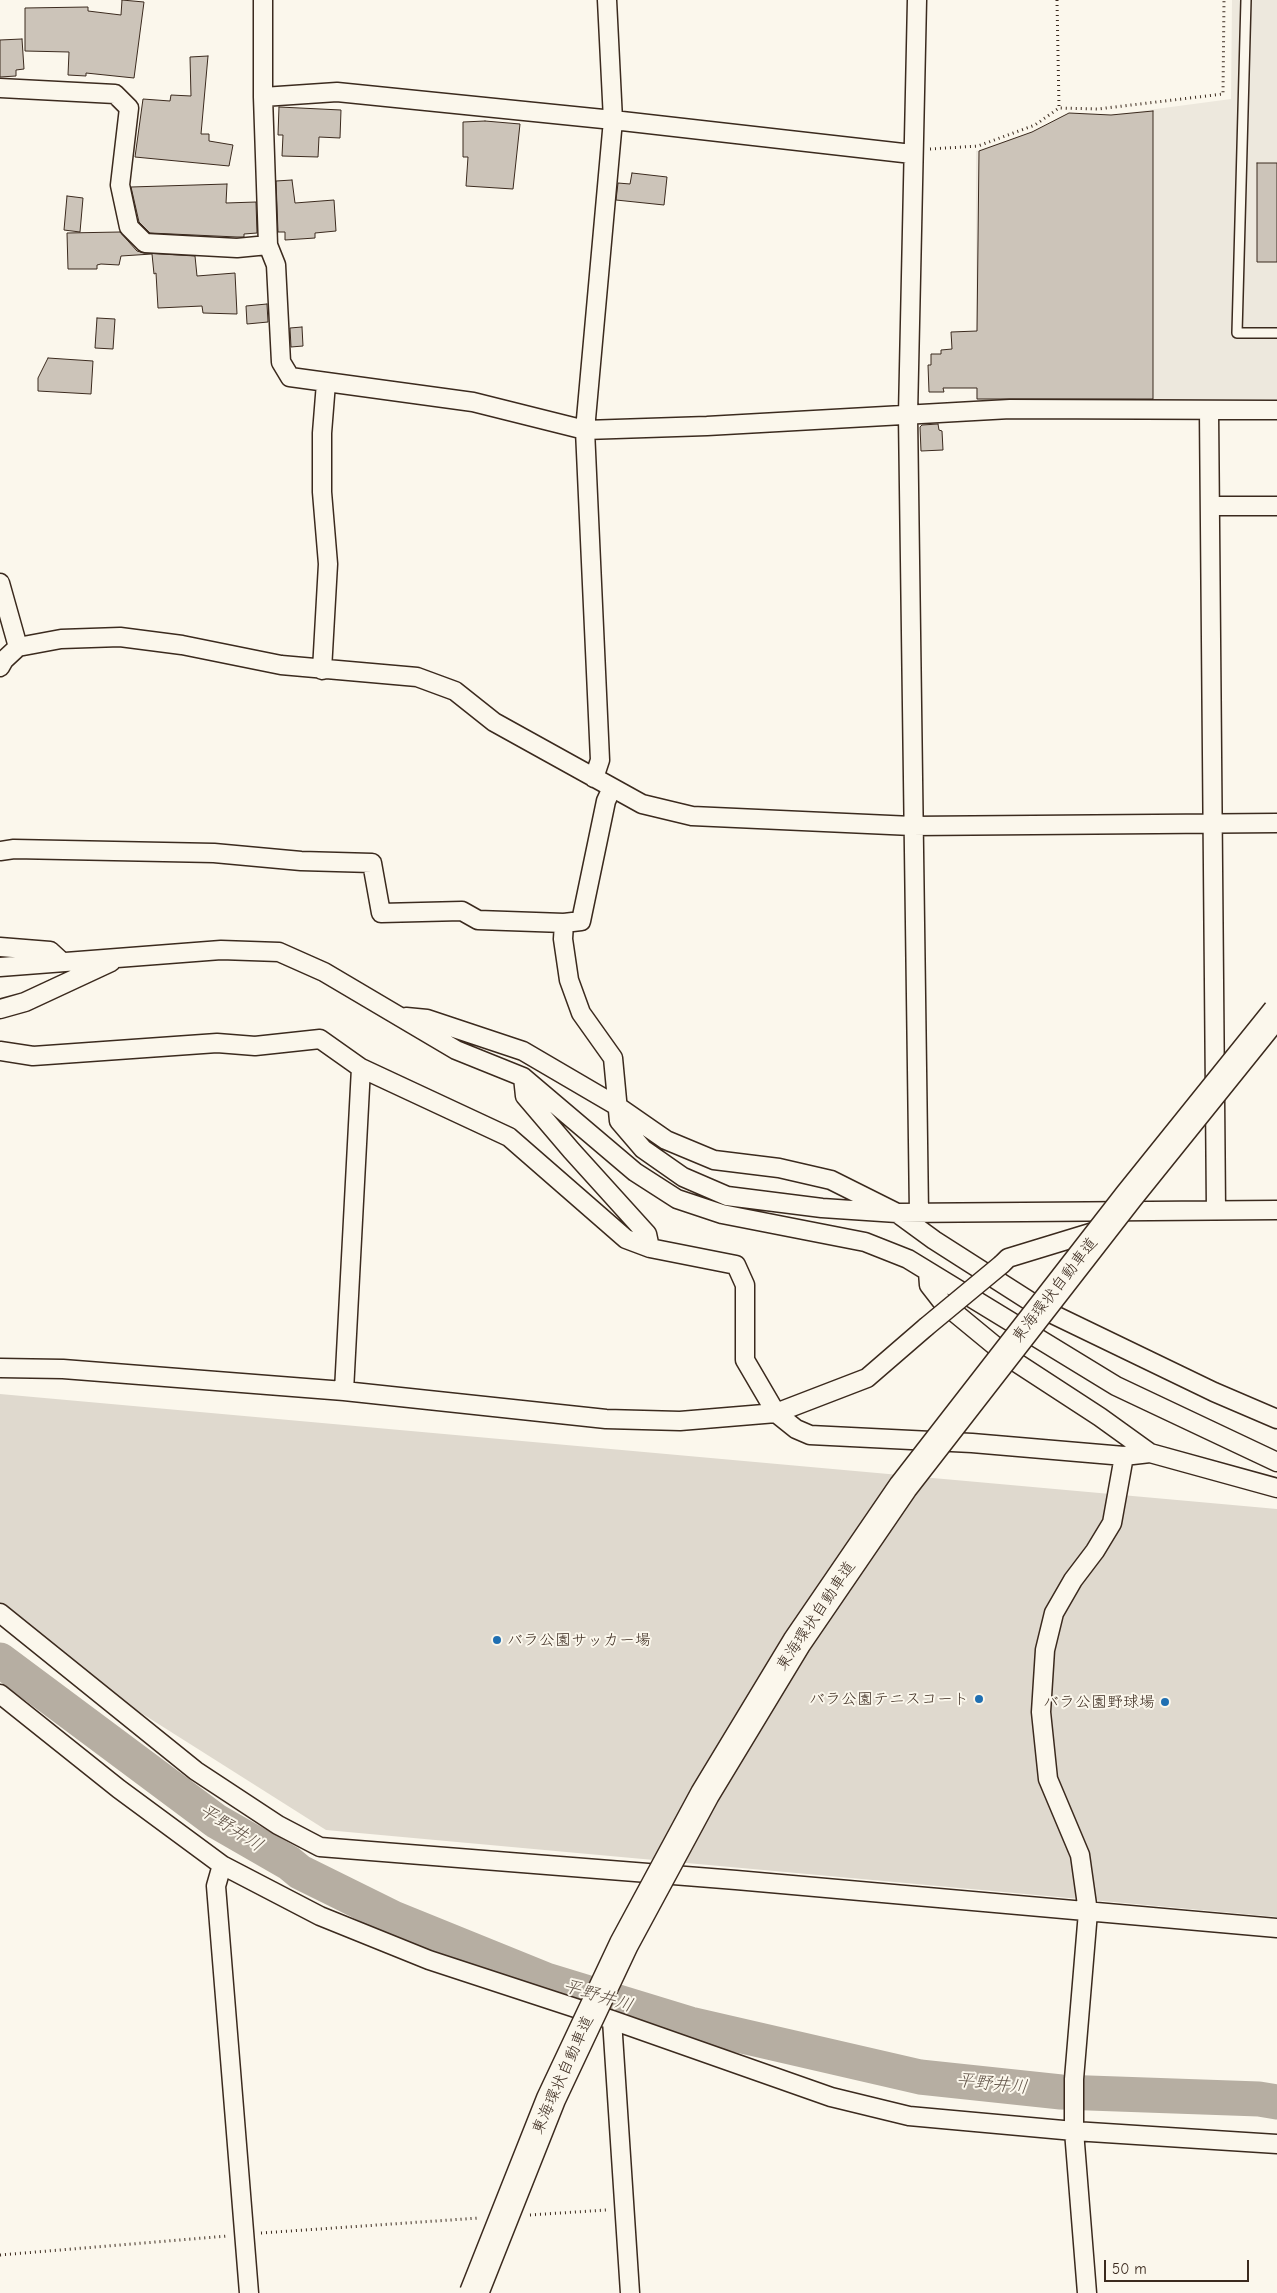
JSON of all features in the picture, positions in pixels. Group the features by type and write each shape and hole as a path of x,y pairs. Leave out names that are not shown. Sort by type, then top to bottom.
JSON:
{"highway":[{"name":"東海環状自動車道","path":"474,2293 551,2099 624,1944 705,1794 797,1642 904,1487 952,1424 1122,1204 1277,1012"}],"street":[{"path":"262,0 268,245 276,265 282,362 290,377 326,384 473,402 585,430 707,426 1010,409 1277,410"},
{"path":"594,778 600,760 585,430 612,120 607,0"},
{"path":"917,0 912,152 908,414 912,826 919,1213"},
{"path":"0,88 115,94 129,108 120,185 129,227 145,243 237,248 268,245"},
{"path":"263,97 337,92 912,152"},
{"path":"322,670 328,564 322,492 322,432 326,384"},
{"path":"1209,411 1216,1210"},
{"path":"1210,506 1277,506"},
{"path":"0,583 18,647"},
{"path":"0,667 4,660 18,647 61,639 120,637 182,645 281,665 417,678 455,691 494,722 642,804 692,816 912,826 1277,823"},
{"path":"0,851 14,849 214,853 301,861 372,863 381,913 462,911 478,920 564,923 581,921 606,801 612,788"},
{"path":"564,923 563,939 569,980 581,1013 613,1058 619,1121 643,1149 683,1177 727,1196 822,1208 897,1213 1277,1210"},
{"path":"0,947 50,950 62,962"},
{"path":"0,967 221,950 278,952 324,972 456,1050 523,1077 636,1172 677,1199 722,1214 865,1242 908,1258 1116,1386 1277,1462"},
{"path":"0,1009 25,1002 120,957"},
{"path":"400,1016 427,1019 523,1051 617,1106 666,1140 714,1160 779,1168 831,1180 897,1213 934,1240 1042,1309 1214,1392 1277,1419"},
{"path":"0,1051 33,1056 217,1043 255,1046 320,1039 361,1068 509,1137 626,1239 650,1248 736,1265 745,1285 745,1360 776,1414 796,1429 810,1435 972,1443 1124,1456 1150,1453"},
{"path":"344,1391 361,1068"},
{"path":"523,1077 525,1096 647,1234 650,1248"},
{"path":"722,1214 727,1196"},
{"path":"0,1368 63,1369 344,1391 606,1418 680,1421 776,1414 867,1378 1008,1258 1162,1211"},
{"path":"928,1272 928,1285 943,1303 1011,1360 1100,1417 1150,1453 1277,1488"},
{"path":"1087,2293 1074,2126 1074,2079 1088,1912 1080,1855 1048,1779 1041,1712 1045,1650 1054,1613 1073,1580 1096,1551 1112,1523 1124,1456"},
{"path":"0,1613 196,1771 278,1825 320,1847 736,1880 1277,1928"},
{"path":"0,1694 119,1789 222,1865 320,1916 429,1960 612,2020 831,2097 909,2116 1074,2126 1277,2144"},
{"path":"222,1865 216,1886 249,2293"},
{"path":"612,2020 630,2293"}],"lane":[{"path":"1246,0 1237,333 1277,333"}],"path":[{"path":"1057,0 1059,108"},
{"path":"912,152 978,146 1036,125 1059,108 1098,109 1223,94 1224,0"},
{"path":"527,2215 624,2208"},
{"path":"0,2255 244,2234 488,2218"}],"shaded area":[{"path":"1232,0 1277,0 1277,401 976,400 976,151 1032,132 1111,115 1231,99"},
{"path":"0,1394 1277,1509 1277,1917 326,1830 51,1656 0,1605"}],"building":[{"path":"122,0 144,2 134,78 86,73 86,76 68,75 69,52 25,51 25,8 88,7 88,11 121,15"},
{"path":"22,39 24,69 16,70 16,76 0,77 0,40"},
{"path":"208,56 201,134 209,134 209,141 233,145 229,166 135,157 143,99 170,101 171,95 191,96 190,57"},
{"path":"279,107 341,110 340,138 319,137 318,157 282,156 283,135 278,135"},
{"path":"1153,111 1153,399 977,399 977,388 943,388 944,392 929,392 928,365 931,365 931,354 941,354 941,350 952,349 951,332 977,331 979,151 1032,132 1069,113 1111,115"},
{"path":"485,121 520,124 513,189 466,186 468,157 463,157 463,122"},
{"path":"1257,163 1277,163 1277,262 1257,262"},
{"path":"632,173 667,177 664,205 616,200 618,183 630,184"},
{"path":"292,180 295,203 334,200 336,231 315,233 315,238 285,240 285,232 278,232 276,181"},
{"path":"227,184 226,203 256,202 257,233 244,234 244,237 237,237 150,233 139,222 131,187"},
{"path":"67,196 83,198 80,232 64,230"},
{"path":"120,232 137,251 195,256 197,276 235,273 237,314 203,313 202,306 158,308 156,273 154,274 152,254 121,256 119,265 101,264 97,265 97,269 68,269 67,233"},
{"path":"267,304 268,322 247,324 246,306"},
{"path":"97,318 115,319 113,349 95,348"},
{"path":"302,327 303,346 291,347 290,328"},
{"path":"48,358 93,361 91,394 38,391 38,378"},
{"path":"938,424 939,430 942,431 943,450 921,451 920,427 922,425"}],"waterway":[{"name":"平野井川","path":"0,1660 216,1821 289,1863 300,1872 393,1918 546,1980 690,2024 920,2077 1061,2092 1259,2099 1277,2102"}],"place":[{"name":"バラ公園サッカー場","path":"497,1640"},
{"name":"バラ公園テニスコート","path":"979,1699"},
{"name":"バラ公園野球場","path":"1165,1702"}]}
